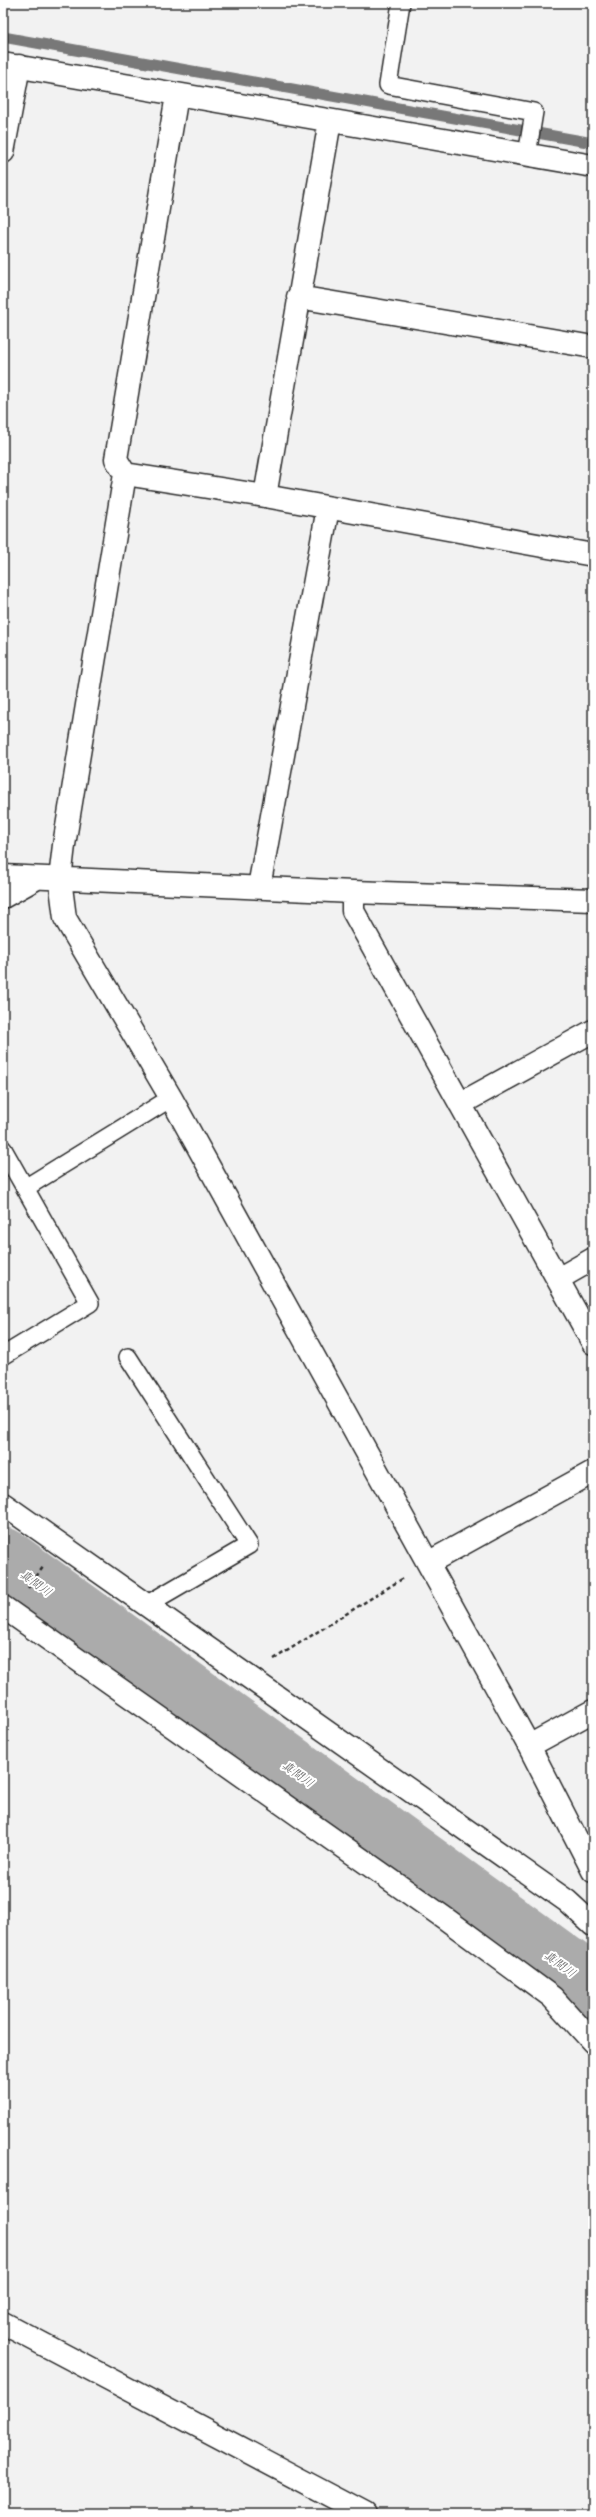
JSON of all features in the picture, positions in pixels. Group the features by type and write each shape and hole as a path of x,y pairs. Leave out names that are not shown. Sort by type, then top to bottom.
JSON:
{"street":[{"path":"3,152 11,65 330,121 527,150 593,166"},
{"path":"177,95 116,459 125,474 64,844 60,879 65,918 171,1098 529,1746 593,1871"},
{"path":"265,496 298,297 330,121"},
{"path":"298,297 593,347"},
{"path":"125,474 265,496 593,555"},
{"path":"259,887 328,508"},
{"path":"3,876 353,892 593,900"},
{"path":"3,897 37,878"},
{"path":"353,892 353,911 593,1343"},
{"path":"460,1104 593,1031"},
{"path":"558,1279 593,1259"},
{"path":"428,1563 593,1472"},
{"path":"3,1504 567,1901 593,1925"},
{"path":"3,1607 446,1919 552,1997 593,2042"},
{"path":"529,1746 593,1711"},
{"path":"3,2323 364,2514"}],"lane":[{"path":"401,3 388,85 534,112 527,150"},
{"path":"25,1188 171,1098"},
{"path":"3,1149 90,1303 3,1356"},
{"path":"128,1357 249,1545 146,1605"}],"path":[{"path":"246,1676 428,1563"}],"waterway":[{"path":"3,37 593,143"},
{"name":"真間川","path":"3,1559 593,1988"}]}
